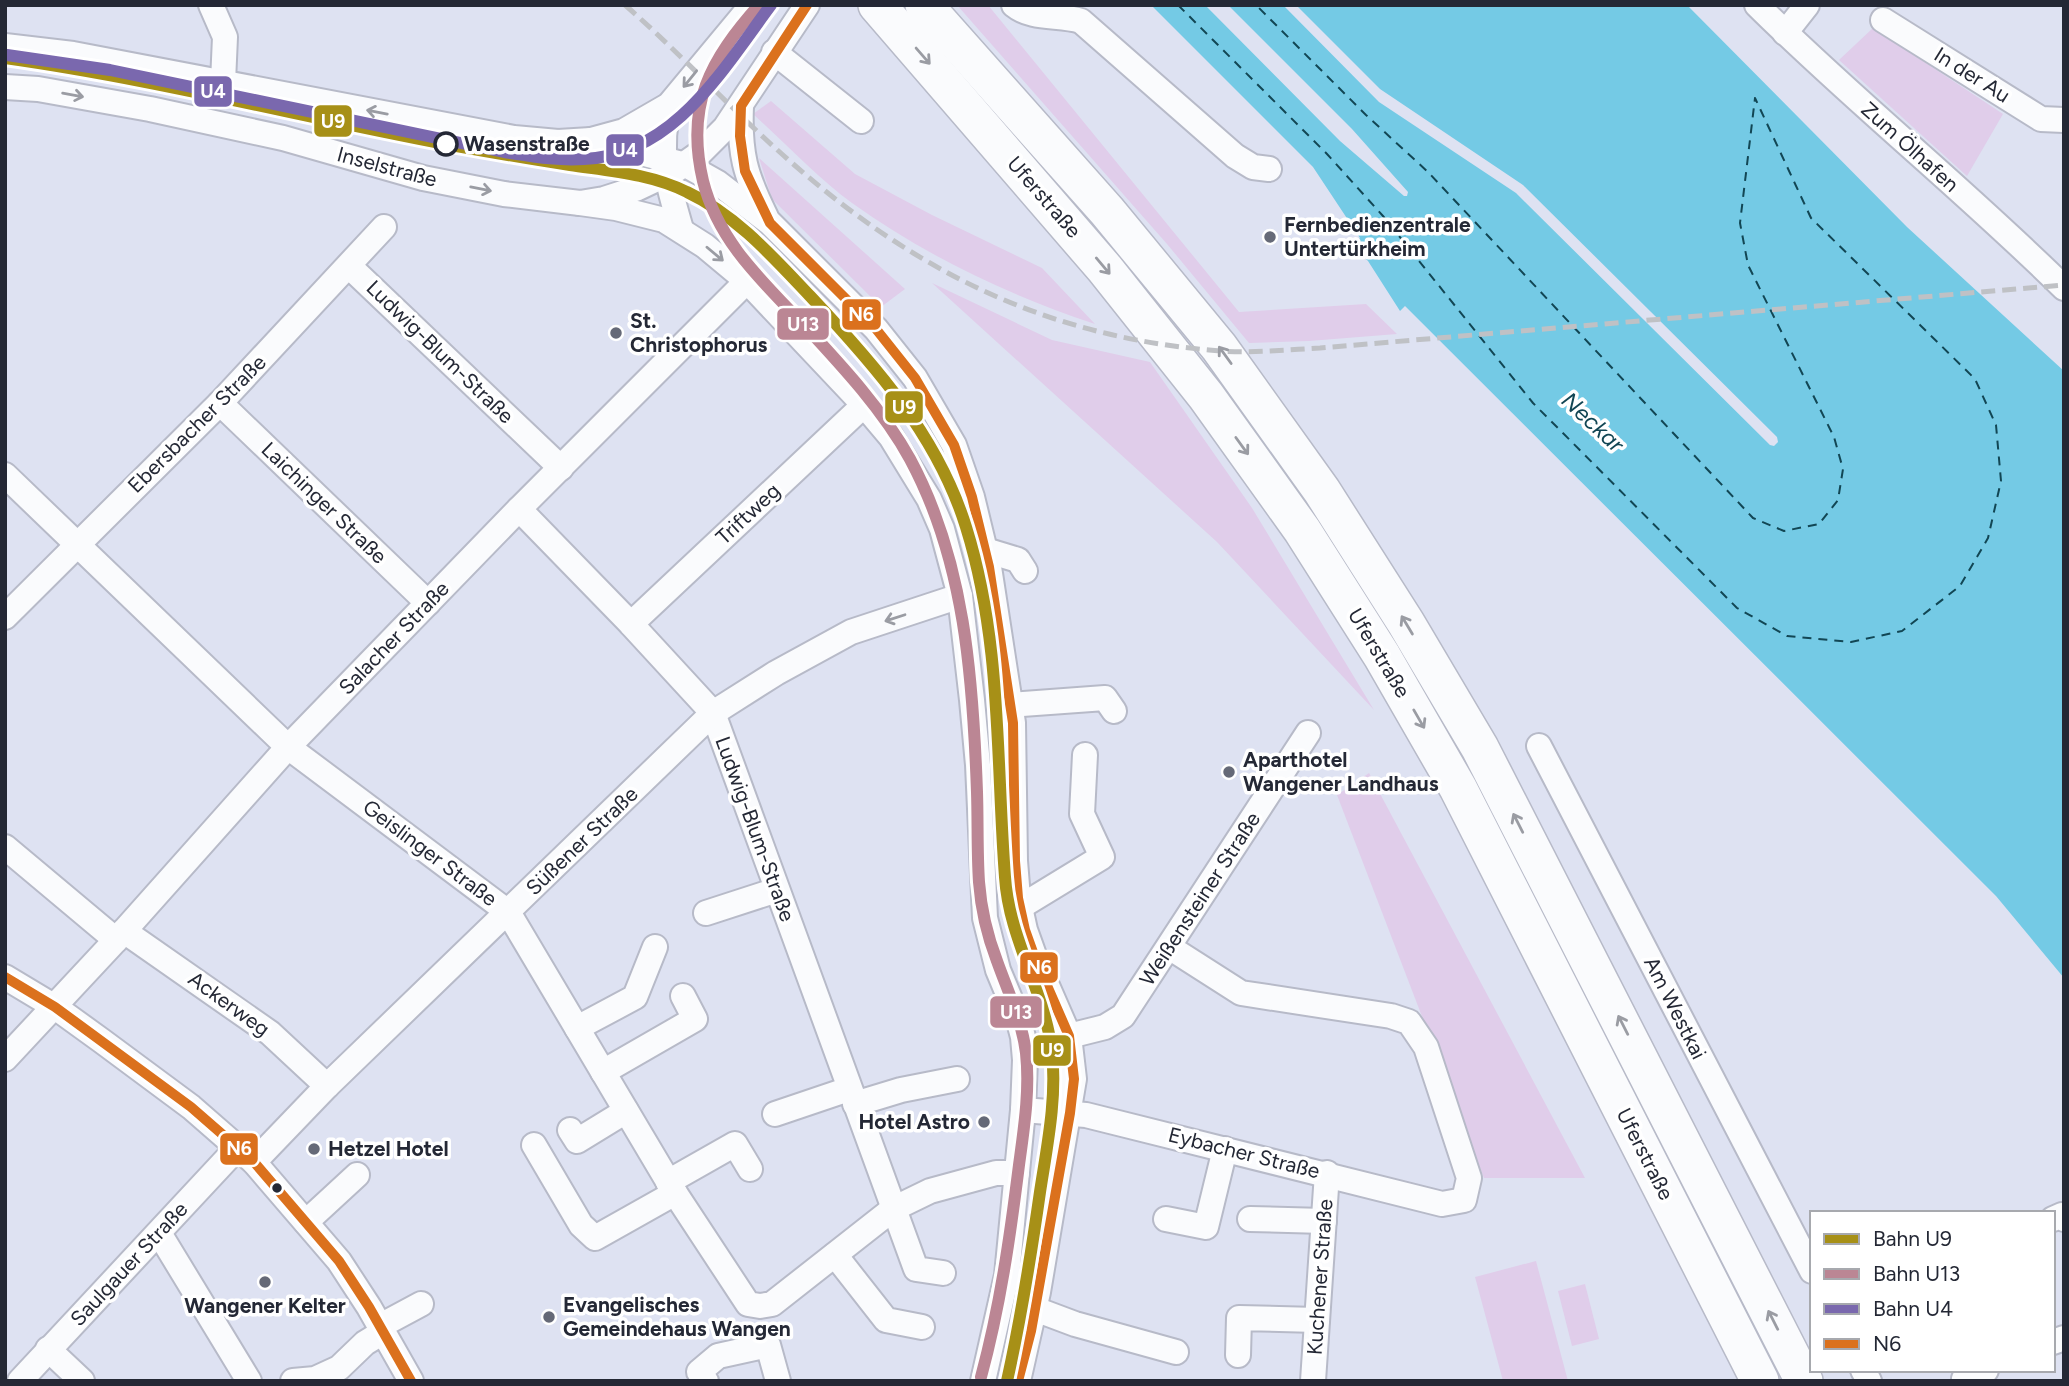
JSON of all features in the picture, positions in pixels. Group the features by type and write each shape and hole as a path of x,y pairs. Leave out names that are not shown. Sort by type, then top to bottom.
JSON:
{"highway":[{"name":"Uferstraße","path":"877,5 1105,269 1206,396 1310,541 1382,656 1458,788 1760,1381"},
{"name":"Uferstraße","path":"924,5 1107,211 1219,347 1322,491 1480,748 1804,1381"}],"street":[{"path":"211,5 225,37 223,82"},
{"path":"5,47 73,54 514,138 558,142 591,140 624,131 669,105 752,5"},
{"name":"Inselstraße","path":"5,87 38,89 150,109 283,138 423,178 504,194 580,203 620,195 672,166 725,128 807,5"},
{"path":"1014,5 1026,13 1081,21 1235,156 1253,167 1269,169"},
{"name":"Zum Ölhafen","path":"1757,5 2018,243 2064,289"},
{"path":"1786,33 1807,5"},
{"name":"In der Au","path":"1883,20 2041,118 2064,120"},
{"path":"774,52 862,121"},
{"path":"669,105 663,133 672,166 681,229"},
{"path":"741,106 740,136 745,171 770,223"},
{"path":"591,140 718,183 770,223 876,329 921,387 954,445 972,498 985,550 1013,723 1015,861 1020,907 1035,958 1069,1036 1074,1079 1035,1308 1018,1381"},
{"path":"580,203 664,220 681,229 747,281 891,437 929,499 942,530 960,596 978,765 985,918 999,970 1018,1017 1025,1060 1023,1110 1007,1275 984,1381"},
{"name":"Ebersbacher Straße","path":"5,617 220,403 384,227"},
{"name":"Ludwig-Blum-Straße","path":"349,266 561,468"},
{"name":"Salacher Straße","path":"5,1059 288,747 519,509 747,281"},
{"name":"Laichinger Straße","path":"220,403 428,603"},
{"name":"Triftweg","path":"631,624 864,405"},
{"name":"Geislinger Straße","path":"5,475 288,747 508,912 671,1188 748,1304 772,1304 835,1255"},
{"name":"Ludwig-Blum-Straße","path":"519,509 713,713 916,1269 943,1273"},
{"path":"985,550 1018,561 1026,571"},
{"name":"Süßener Straße","path":"246,1154 327,1086 713,713 776,673 850,632 960,596"},
{"path":"1010,705 1105,698 1114,711"},
{"name":"Weißensteiner Straße","path":"1069,1036 1105,1027 1123,1016 1308,733"},
{"name":"Am Westkai","path":"1539,746 1810,1267"},
{"path":"1020,907 1102,858 1082,814 1086,755"},
{"name":"Ackerweg","path":"5,847 120,935 270,1033 327,1086"},
{"path":"713,917 777,890"},
{"path":"577,1028 635,997 655,947"},
{"name":"Eybacher Straße","path":"1023,1110 1070,1113 1327,1173 1442,1204 1464,1200 1469,1178 1426,1047 1409,1023 1391,1016 1241,993 1169,947"},
{"path":"5,977 55,1007 191,1107 246,1154 339,1261 411,1381"},
{"path":"603,1072 695,1019 683,996"},
{"path":"775,1114 852,1096 957,1079"},
{"path":"570,1130 577,1141 626,1111"},
{"path":"534,1145 581,1226 595,1238 735,1144 750,1169"},
{"path":"1166,1219 1206,1227 1225,1149"},
{"name":"Saulgauer Straße","path":"20,1381 159,1233 246,1154"},
{"path":"922,1327 886,1320 835,1255 893,1209 930,1191 996,1173 1017,1173"},
{"name":"Kuchener Straße","path":"1313,1381 1327,1173"},
{"path":"306,1222 357,1175"},
{"path":"1250,1219 1324,1221"},
{"path":"159,1233 249,1381"},
{"path":"1243,1301 1317,1316"},
{"path":"293,1381 315,1379 339,1368 382,1329 421,1304"},
{"path":"1035,1308 1075,1324 1176,1352"},
{"path":"1238,1355 1239,1318 1317,1316"},
{"path":"706,1381 699,1372 718,1356 768,1345 778,1381"},
{"path":"48,1349 82,1381"}],"shaded area":[{"path":"957,5 988,5 1239,312 1366,304 1397,334 1249,343 1167,244"},
{"path":"1873,28 2003,114 1967,176 1839,60"},
{"path":"771,101 855,174 1042,268 1095,324 999,287 938,257 852,203 814,172 753,114"},
{"path":"759,158 905,289 881,307 772,199"},
{"path":"932,283 1052,340 1150,362 1252,508 1374,710 1217,542"},
{"path":"1369,773 1585,1178 1484,1178 1337,795"},
{"path":"1536,1261 1568,1381 1503,1381 1475,1277"},
{"path":"1585,1284 1599,1339 1572,1346 1558,1291"}],"water":[{"name":"Neckar","path":"1151,5 1205,5 1340,141 1407,196 1408,192 1352,129 1228,5 1283,5 1379,102 1516,193 1774,446 1778,442 1777,437 1523,185 1380,89 1296,5 1687,5 1907,227 2064,371 2064,978 1996,896 1405,306 1400,311 1368,261 1352,245 1360,238 1313,167"}],"ferry route":[{"path":"1178,5 1327,154 1383,216 1533,403 1737,608 1787,636 1851,642 1902,631 1960,586 1988,538 2001,481 1996,425 1975,379 1811,218 1755,98 1740,223 1748,265 1834,437 1843,469 1838,500 1819,524 1784,531 1753,518 1428,172 1366,115 1256,5"}],"railway":[{"path":"625,5 783,155 830,195 879,231 928,262 980,289 1033,311 1089,329 1147,342 1237,352 1320,348 2064,285"}],"rail line":[{"name":"U13","path":"759,5 727,45 715,65 700,106 698,154 710,203 719,223 743,259 847,372 875,406 910,459 929,498 943,538 963,621 973,707 981,902 990,941 1021,1029 1027,1067 1027,1095 1008,1245 994,1324 981,1377"},
{"name":"U4","path":"7,55 110,70 504,152 554,159 584,159 616,154 644,142 670,125 714,81 771,5"},
{"name":"U9","path":"5,58 173,87 451,145 630,174 673,186 722,212 753,238 834,322 902,403 939,462 954,494 978,570 992,657 1008,900 1042,1008 1052,1052 1053,1087 1048,1140 1007,1381"}],"transit line":[{"name":"N6","path":"807,5 741,106 740,136 745,171 770,223 876,329 915,378 954,445 972,497 989,567 1013,723 1018,898 1035,958 1069,1036 1074,1079 1070,1113 1031,1331 1018,1381"},
{"name":"N6","path":"5,977 55,1007 191,1107 254,1162 339,1261 411,1381"}],"place":[{"name":"Wasenstraße","path":"446,144"},
{"name":"Fernbedienzentrale Untertürkheim","path":"1270,237"},
{"name":"St. Christophorus","path":"616,333"},
{"name":"Aparthotel Wangener Landhaus","path":"1229,772"},
{"name":"Hotel Astro","path":"984,1122"},
{"name":"Hetzel Hotel","path":"314,1149"},
{"name":"Wangener Kelter","path":"265,1282"},
{"name":"Evangelisches Gemeindehaus Wangen","path":"549,1317"}]}
